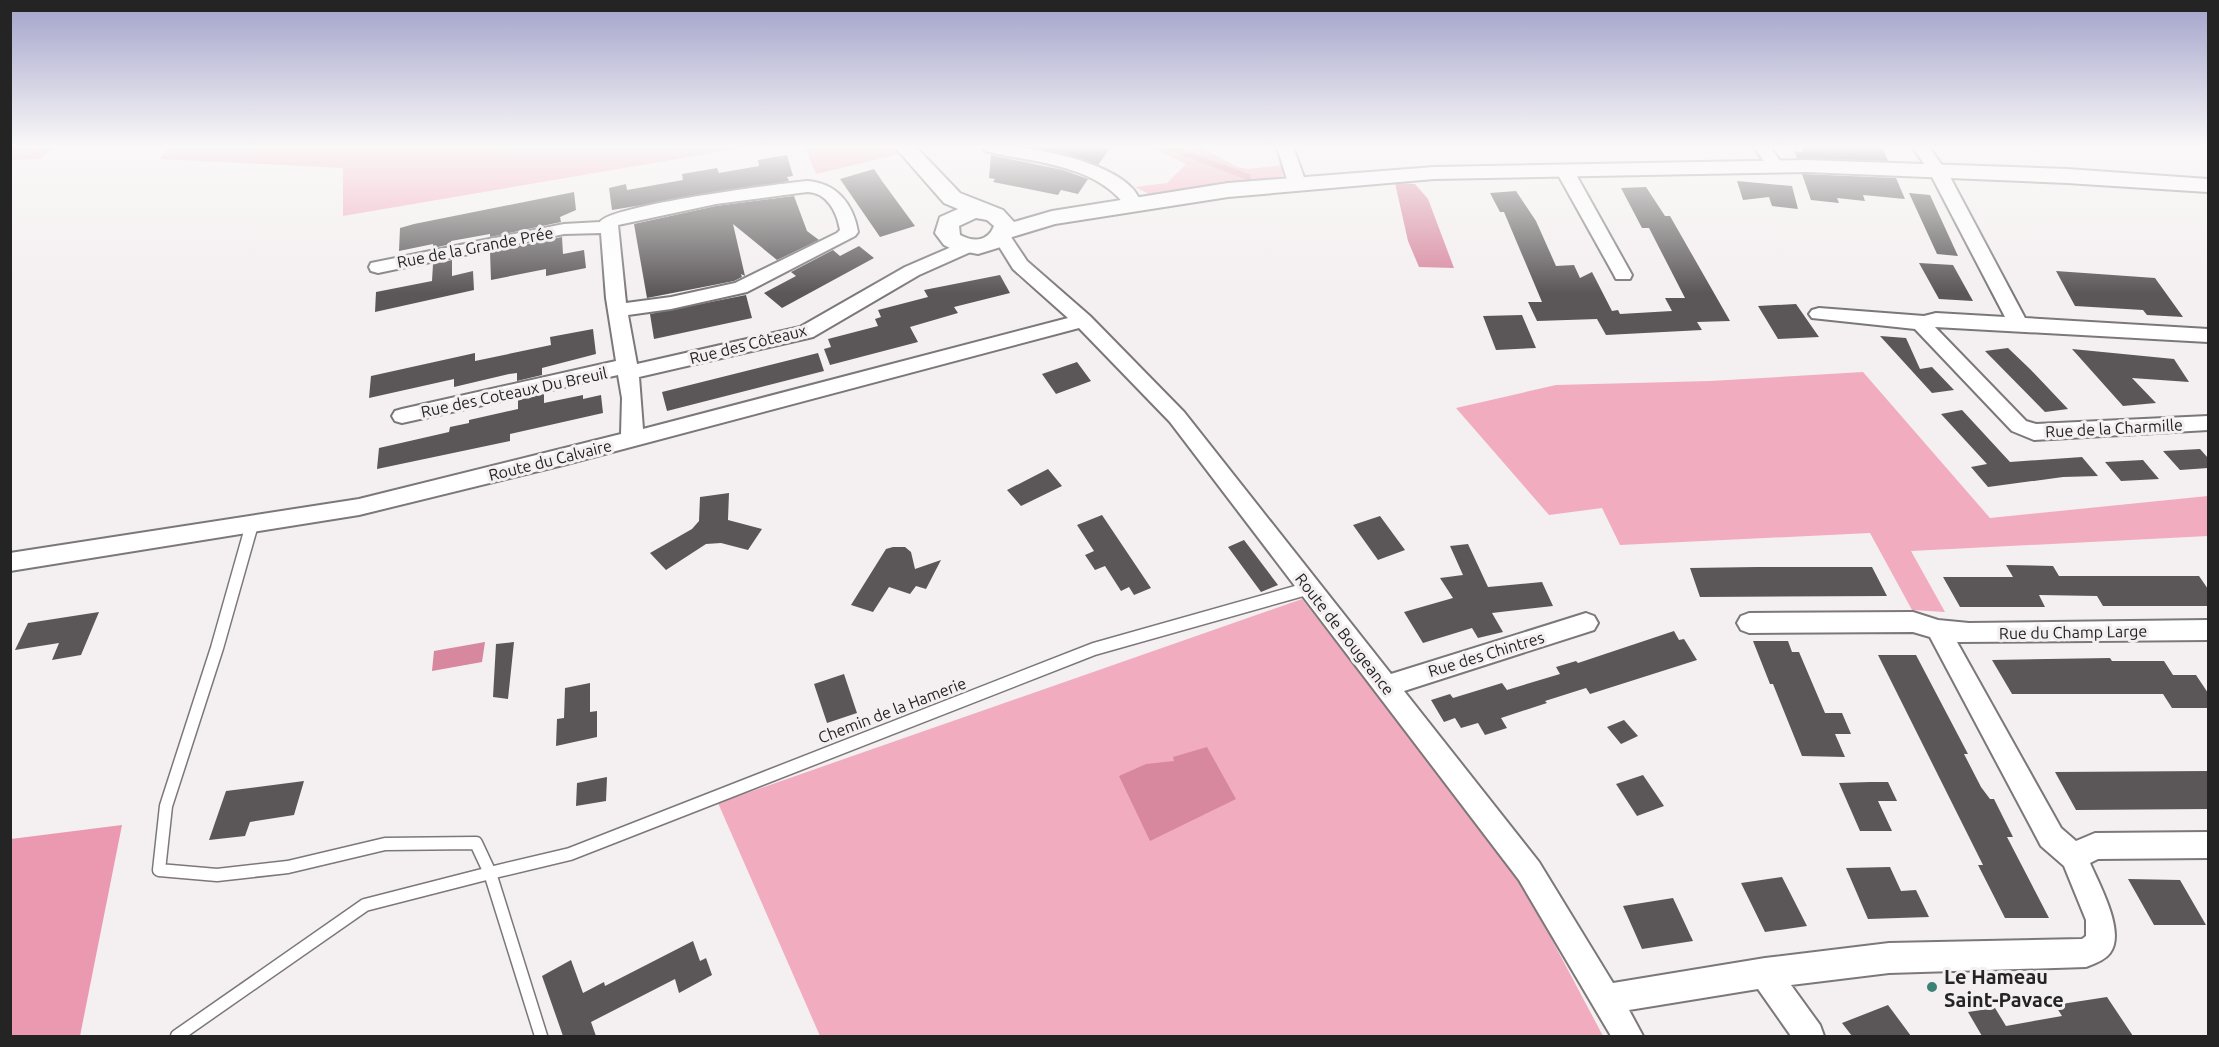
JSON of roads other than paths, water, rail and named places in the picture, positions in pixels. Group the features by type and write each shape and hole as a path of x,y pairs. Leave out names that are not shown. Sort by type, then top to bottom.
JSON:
{"street":[{"name":"Rue de la Grande Prée","path":"378,267 564,229 607,227 609,222 616,219 737,196"},
{"name":"Rue de la Grande Prée","path":"619,310 671,303 740,288 843,237 849,231 848,222 831,196"},
{"path":"937,196 960,230 993,242 996,224"},
{"path":"1129,196 1134,205"},
{"path":"960,230 962,213 996,224 1052,218 1191,196"},
{"path":"1579,196 1623,275"},
{"path":"1951,196 2019,325"},
{"name":"Route de Bougeance","path":"996,224 1020,265"},
{"path":"607,227 632,398 632,439"},
{"name":"Rue des Côteaux","path":"627,370 806,332 925,264 960,230"},
{"name":"Route de Bougeance","path":"960,230 1020,265 1083,321 1177,417 1529,871 1628,1036"},
{"path":"1819,314 1926,322 1936,318 2019,325 2208,335"},
{"name":"Route du Calvaire","path":"10,562 359,507 632,439 1083,321"},
{"name":"Rue de la Charmille","path":"1926,322 1925,329 2011,418 2019,426 2034,432 2208,423"},
{"name":"Rue des Coteaux Du Breuil","path":"402,416 627,370"},
{"name":"Rue du Champ Large","path":"1749,623 1913,622 1938,630 1969,633 2208,630"},
{"name":"Rue des Chintres","path":"1385,686 1586,623"},
{"path":"1606,999 1765,973 1889,958 2086,953 2100,943 2100,920 2074,857 2051,837 1938,630"},
{"path":"2074,857 2095,846 2208,845"},
{"path":"1765,973 1809,1036"}],"lane":[{"path":"252,525 217,648 166,807 159,870 217,875 288,867 385,844 476,843 490,873 541,1036"},
{"name":"Chemin de la Hamerie","path":"177,1036 365,905 570,854 1094,649 1310,588"}],"place":[{"name":"Le Hameau Saint-Pavace","path":"1932,987"}]}
